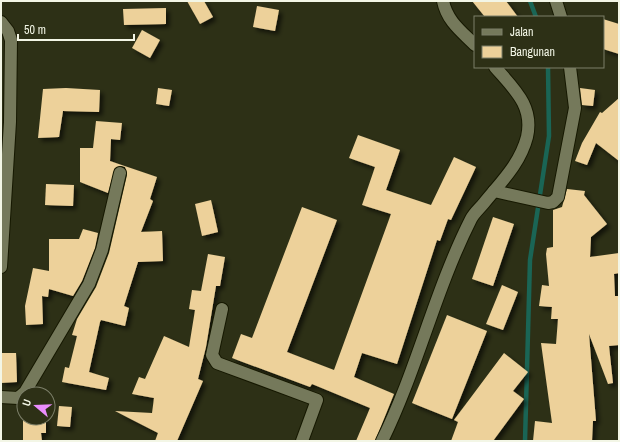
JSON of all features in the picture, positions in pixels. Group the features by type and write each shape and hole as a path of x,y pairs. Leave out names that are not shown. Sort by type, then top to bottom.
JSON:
{"street":[{"path":"443,1 445,10 452,22 474,44"},
{"path":"556,1 561,16"},
{"path":"1,22 8,31 11,40 10,122 1,267"},
{"path":"382,441 393,418 459,245 472,217 517,163 527,137 528,114 524,101 496,68"},
{"path":"494,190 548,203 553,202 560,190 575,108 570,68"},
{"path":"1,397 18,398 25,392 89,284 102,250 120,173"},
{"path":"222,309 212,355 217,363 317,400 302,441"}],"building":[{"path":"187,1 204,1 213,17 200,24"},
{"path":"472,1 506,1 517,16 484,16"},
{"path":"257,6 279,10 275,31 253,27"},
{"path":"166,8 166,24 124,25 123,9"},
{"path":"604,19 619,24 619,54 604,49"},
{"path":"142,30 160,40 150,58 132,48"},
{"path":"66,88 100,90 99,112 63,111 59,137 38,138 43,89"},
{"path":"158,88 172,90 169,106 156,104"},
{"path":"580,88 595,90 593,106 582,105"},
{"path":"619,98 619,161 596,143 587,165 575,161 582,143 600,112 602,113"},
{"path":"96,121 122,123 120,140 111,139 110,161 157,177 150,199 153,201 141,232 162,231 163,261 138,262 124,306 129,308 125,326 101,320 100,322 89,372 109,378 106,390 62,382 65,367 69,368 77,336 72,335 77,319 96,287 109,253 127,175 125,167 121,166 115,168 108,193 80,182 80,148 93,148"},
{"path":"358,135 400,150 386,190 431,205 454,157 476,167 451,220 448,219 440,241 437,240 397,364 362,353 354,377 394,394 375,441 356,441 370,408 312,384 310,387 232,358 241,334 252,338 302,207 337,220 287,352 334,370 391,214 362,205 375,167 349,158"},
{"path":"46,184 74,185 73,206 45,205"},
{"path":"567,189 585,191 584,195 607,224 591,237 590,257 619,253 619,273 614,274 615,296 619,296 619,345 609,346 613,383 608,384 589,334 596,421 593,421 592,441 533,441 535,421 552,423 541,343 556,344 558,319 551,319 552,307 539,306 542,285 549,286 546,254 547,248 553,247 553,210 562,207"},
{"path":"211,200 218,232 202,236 195,204"},
{"path":"493,217 514,224 493,286 472,279"},
{"path":"83,229 98,233 95,248 82,281 73,296 49,289 48,297 42,296 43,324 26,325 25,306 33,268 49,271 49,239 79,239"},
{"path":"208,254 225,257 220,286 216,286 206,347 198,379 203,381 177,441 155,441 158,433 115,411 152,413 154,398 132,394 139,377 145,379 164,336 189,347 195,310 189,309 192,290 201,291"},
{"path":"502,285 518,292 503,330 486,324"},
{"path":"447,315 487,331 452,419 412,403"},
{"path":"1,353 16,353 17,382 1,383"},
{"path":"504,353 528,372 513,391 524,399 493,441 451,441 458,422 454,420"},
{"path":"59,406 72,407 70,427 57,426"},
{"path":"23,426 46,426 46,433 41,433 42,441 23,441"}],"waterway":[{"path":"530,1 536,16"},
{"path":"525,441 530,260 549,136 548,68"}]}
